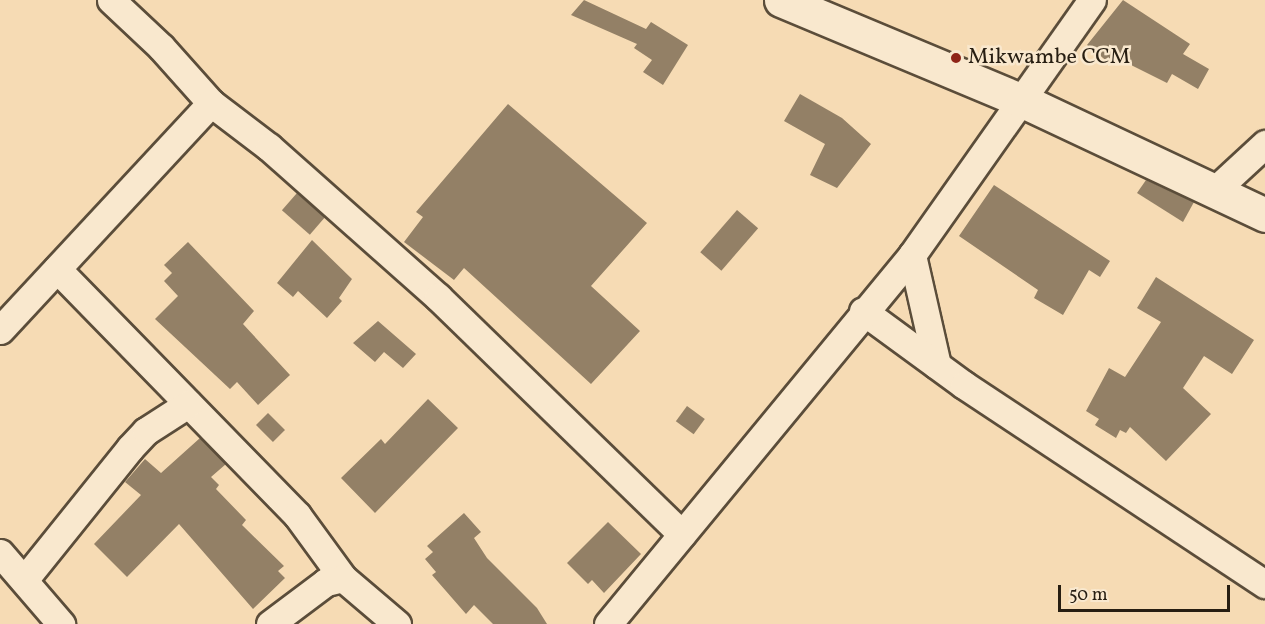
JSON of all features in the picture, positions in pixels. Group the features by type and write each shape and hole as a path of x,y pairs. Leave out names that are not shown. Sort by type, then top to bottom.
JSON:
{"main road":[{"path":"781,0 1023,101 1265,215"}],"street":[{"path":"111,0 211,103 269,147 438,297 682,534"},
{"path":"608,624 863,311 912,255 1023,101 1092,0"},
{"path":"0,330 211,103"},
{"path":"1213,192 1265,144"},
{"path":"912,255 937,365"},
{"path":"57,269 297,515 343,578 397,624"},
{"path":"863,311 937,365 1265,584"},
{"path":"24,580 130,448 146,431 188,404"},
{"path":"0,553 61,624"},
{"path":"270,624 326,582 343,578"}],"building":[{"path":"584,0 646,29 651,22 688,45 663,85 643,72 652,60 634,48 637,44 571,15"},
{"path":"1123,0 1190,44 1183,54 1209,69 1198,89 1172,74 1167,83 1113,56 1108,62 1087,45"},
{"path":"800,94 842,118 871,144 837,188 810,175 825,144 784,121"},
{"path":"508,104 647,223 591,286 640,331 591,384 464,268 454,280 404,242 423,217 416,212"},
{"path":"1146,180 1194,202 1183,222 1137,193"},
{"path":"994,185 1110,261 1100,277 1089,270 1063,315 1034,298 1038,290 959,236"},
{"path":"297,193 325,217 310,235 282,210"},
{"path":"737,210 758,228 721,271 700,252"},
{"path":"312,240 352,279 339,298 342,301 327,318 298,291 293,297 277,283"},
{"path":"188,242 254,311 243,324 290,375 258,405 237,382 230,389 155,319 178,296 164,281 172,273 164,265"},
{"path":"1156,277 1254,340 1232,374 1204,356 1183,388 1211,414 1166,461 1130,427 1126,433 1120,430 1116,438 1095,425 1099,419 1086,411 1109,368 1125,377 1161,322 1137,308"},
{"path":"378,321 416,354 403,368 384,352 375,362 353,343"},
{"path":"428,399 458,428 375,513 341,478 381,439 385,444"},
{"path":"687,406 705,419 694,434 676,421"},
{"path":"268,413 285,430 273,442 256,425"},
{"path":"200,438 226,464 211,477 219,485 216,489 246,520 242,525 284,566 278,571 285,578 253,609 179,524 127,577 94,544 141,495 125,482 145,459 161,473"},
{"path":"464,513 481,532 474,538 487,558 537,608 547,624 493,624 474,605 466,614 432,575 436,572 425,559 433,552 427,546"},
{"path":"608,522 641,554 604,593 592,580 588,584 567,563"}],"place":[{"name":"Mikwambe CCM","path":"956,58"}]}
